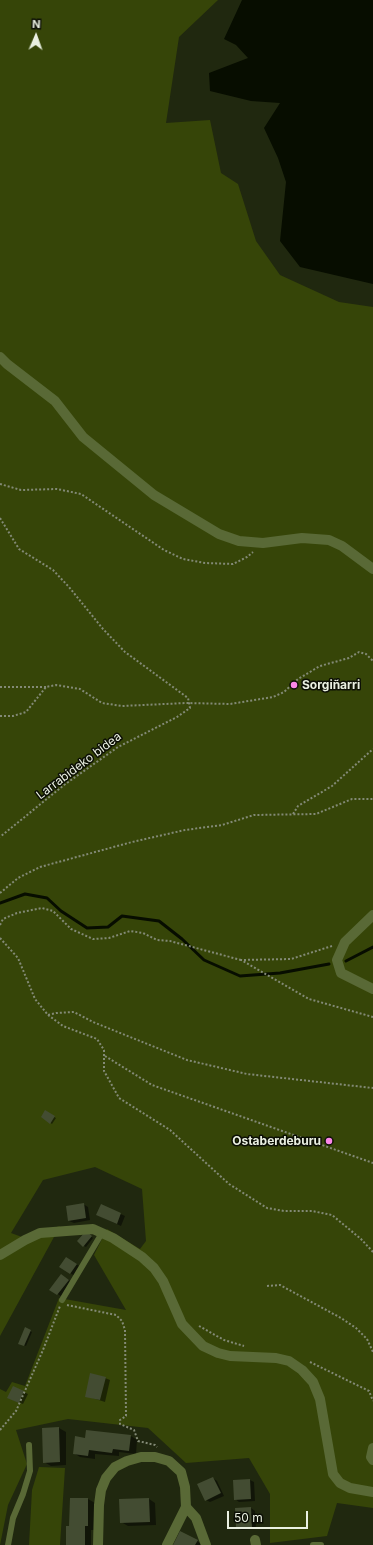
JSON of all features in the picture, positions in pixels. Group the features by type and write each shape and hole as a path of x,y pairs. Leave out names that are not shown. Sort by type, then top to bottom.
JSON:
{"street":[{"path":"0,357 55,402 83,436 154,495 226,538 239,541 263,543 302,538 329,540 342,546 373,569"},
{"path":"373,915 345,942 338,960 341,973 373,989"},
{"path":"0,1255 40,1233 78,1228 93,1228 113,1238 142,1257 154,1268 163,1281 182,1324 203,1346 218,1353 230,1356 276,1358 290,1361 302,1370 313,1382 320,1398 333,1474 340,1483 350,1488 373,1492"},
{"path":"373,1448 371,1458 373,1460"},
{"path":"98,1545 101,1490 106,1478 116,1467 127,1460 141,1457 156,1457 169,1461 181,1472 186,1507 167,1545"},
{"path":"186,1507 196,1518 206,1545"}],"lane":[{"path":"62,1300 102,1233"},
{"path":"8,1545 13,1518 24,1494 30,1471 29,1445"},
{"path":"312,1545 321,1545"}],"path":[{"path":"0,484 21,490 58,489 81,494 164,550 183,559 205,563 233,564 247,557 263,543"},
{"path":"0,518 19,549 53,570 69,587 103,629 125,652 188,698 189,703"},
{"path":"0,687 46,687 56,685 80,689 102,703 122,706 189,703 230,704 273,697 284,692 298,679 320,666 349,658 359,652 366,654 373,662"},
{"path":"0,716 13,716 26,712 46,687"},
{"name":"Larrabideko bidea","path":"0,838 64,785 103,757 131,739 186,711 190,708 189,703"},
{"path":"293,814 298,806 332,786 373,749"},
{"path":"0,893 18,878 40,867 102,849 178,832 222,825 254,815 316,814 352,799 373,799"},
{"path":"0,925 3,918 17,913 42,908 53,911 71,929 93,939 109,938 130,932 143,933 157,940 170,941 242,960 309,999 373,1017"},
{"path":"0,938 18,958 35,999 48,1016 63,1026 97,1039 101,1044 105,1056 104,1071 119,1098 170,1130 229,1184 267,1208 284,1211 312,1211 332,1215 361,1239 373,1252"},
{"path":"242,960 291,959 345,942"},
{"path":"48,1016 56,1013 74,1012 106,1028 187,1060 247,1074 373,1088"},
{"path":"105,1056 152,1086 373,1163"},
{"path":"267,1286 280,1285 341,1318 356,1328 367,1339 373,1352"},
{"path":"0,1430 16,1411 43,1350 62,1300 68,1306 116,1315 122,1321 125,1330 126,1416 120,1420 120,1424 134,1430 138,1440 155,1445 158,1448"}],"green space":[{"path":"0,0 218,0 179,37 166,123 210,120 221,173 238,184 256,241 280,275 339,302 373,307 373,1508 337,1503 327,1536 270,1543 270,1494 249,1458 186,1463 148,1428 68,1419 16,1430 27,1464 8,1505 0,1545 0,1389 6,1392 12,1382 25,1386 59,1298 126,1310 94,1255 107,1229 140,1249 146,1241 142,1189 95,1167 43,1180 11,1233 22,1237 60,1226 0,1336"},
{"path":"39,1467 65,1468 60,1545 29,1545 32,1490"}],"shaded area":[{"path":"242,0 373,0 373,284 300,267 280,241 286,182 278,158 264,128 280,103 251,101 210,91 209,73 248,58 236,45 224,39"}],"building":[{"path":"45,1110 55,1116 50,1124 41,1117"},
{"path":"84,1203 86,1218 68,1221 66,1206"},
{"path":"101,1204 121,1213 117,1224 96,1215"},
{"path":"86,1231 92,1236 83,1247 77,1241"},
{"path":"66,1257 77,1264 70,1274 59,1267"},
{"path":"61,1274 69,1280 57,1295 49,1290"},
{"path":"25,1327 31,1330 24,1346 18,1344"},
{"path":"90,1373 106,1377 100,1400 85,1397"},
{"path":"13,1386 24,1391 19,1403 7,1398"},
{"path":"59,1427 60,1462 43,1463 42,1428"},
{"path":"86,1430 131,1435 129,1451 113,1449 112,1453 89,1450 88,1456 73,1454 75,1436 85,1438"},
{"path":"213,1477 221,1493 205,1501 197,1484"},
{"path":"250,1479 251,1499 234,1500 233,1480"},
{"path":"70,1498 88,1498 88,1526 85,1526 85,1545 66,1545 66,1526 69,1526"},
{"path":"149,1498 150,1522 120,1523 119,1499"},
{"path":"251,1507 252,1527 236,1528 235,1508"},
{"path":"180,1531 198,1540 195,1545 173,1545"}],"waterway":[{"path":"0,903 25,894 47,898 61,911 87,928 108,927 122,916 159,921 182,939 204,960 240,976 280,973 329,964"},
{"path":"346,961 373,947"}],"place":[{"name":"Sorgiñarri","path":"294,685"},
{"name":"Ostaberdeburu","path":"329,1141"}]}
